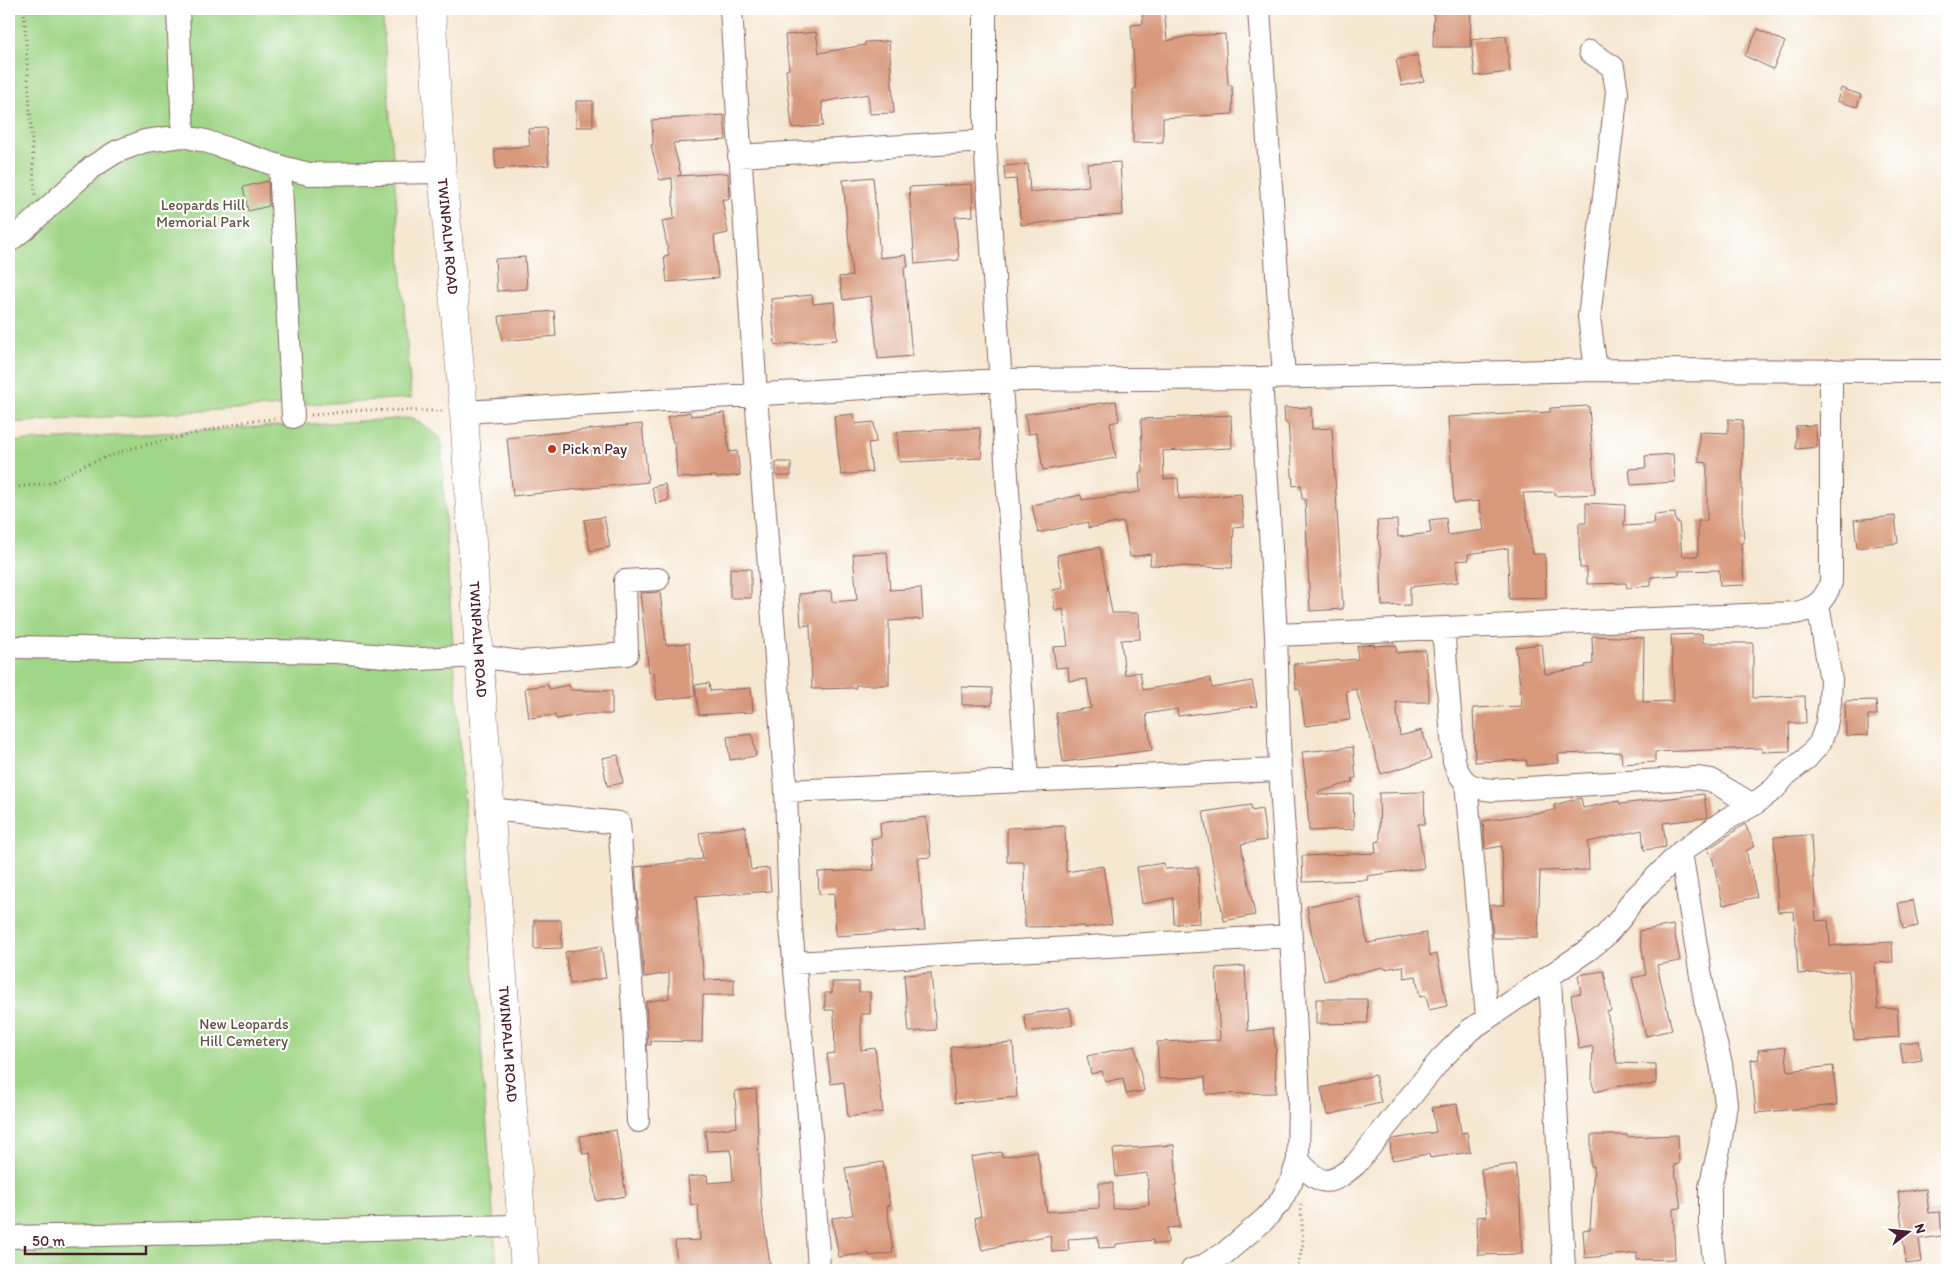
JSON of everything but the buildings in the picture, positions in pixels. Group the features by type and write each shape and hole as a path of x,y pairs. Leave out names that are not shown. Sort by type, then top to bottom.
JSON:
{"main road":[{"name":"TWINPALM ROAD","path":"431,9 442,172 464,412 479,656 524,1270"}],"street":[{"path":"178,9 183,136"},
{"path":"731,9 739,156 786,791 790,917 811,1137 819,1270"},
{"path":"985,9 986,141 1027,780"},
{"path":"1259,9 1284,377"},
{"path":"1590,52 1613,67 1617,92 1589,317 1596,370"},
{"path":"9,241 36,219 92,167 116,152 145,141 183,136 309,174 442,172"},
{"path":"739,156 986,141"},
{"path":"280,166 293,417"},
{"path":"464,412 1000,380 1261,378 1596,370 1947,371"},
{"path":"1276,635 1796,613 1807,611 1818,605 1827,594 1831,582 1831,370"},
{"path":"1192,1270 1201,1268 1225,1253 1265,1219 1280,1202 1288,1189 1298,1160 1299,1101 1280,770 1276,635 1261,378"},
{"path":"9,647 336,652 421,659 479,656 521,662 627,654 624,581 658,579"},
{"path":"1298,1160 1310,1175 1319,1181 1332,1181 1345,1173 1356,1164 1446,1054 1470,1030 1550,977 1604,937 1620,919 1632,901 1680,852 1727,819 1753,805 1774,789 1786,775 1807,758 1820,743 1830,702 1831,680 1818,605"},
{"path":"1443,628 1454,761 1458,773 1466,783 1478,789 1493,790 1696,778 1711,780 1753,805"},
{"path":"786,791 1280,770"},
{"path":"1466,783 1487,1018"},
{"path":"490,809 619,823 634,1022 638,1121"},
{"path":"1680,852 1705,1001 1721,1064 1726,1104 1720,1145 1710,1187 1710,1225 1715,1270"},
{"path":"794,963 1290,936"},
{"path":"1550,977 1564,1270"},
{"path":"9,1237 521,1226"}],"path":[{"path":"24,9 36,219"},
{"path":"9,488 50,483 89,464 133,448 248,421 365,410 464,412"},
{"path":"1296,1270 1303,1243 1300,1197"}],"green space":[{"name":"Leopards Hill Memorial Park","path":"9,9 382,9 411,398 9,423"},
{"name":"New Leopards Hill Cemetery","path":"413,418 441,438 448,574 497,1270 9,1270 9,442"}],"place":[{"name":"Pick n Pay","path":"552,449"}]}
